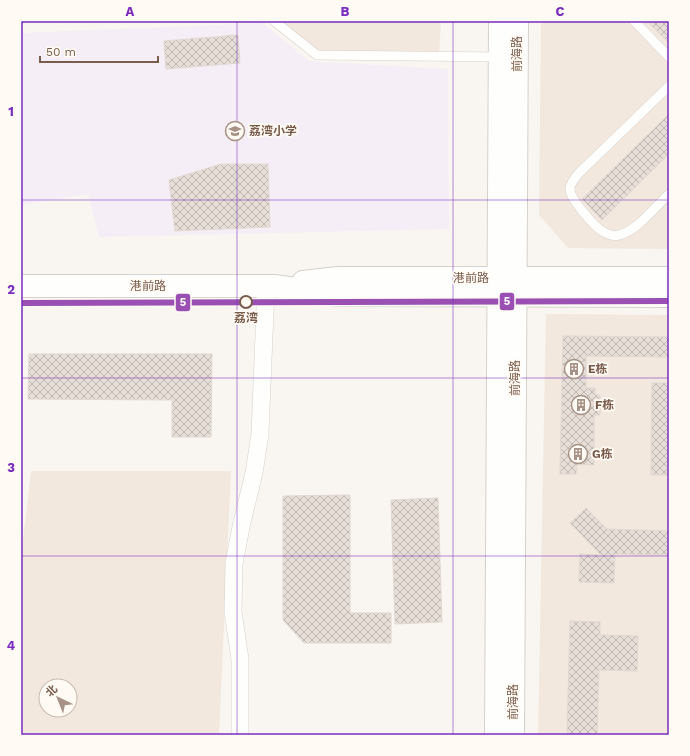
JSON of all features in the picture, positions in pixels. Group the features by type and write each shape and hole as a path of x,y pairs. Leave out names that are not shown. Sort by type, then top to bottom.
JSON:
{"street":[{"name":"前海路","path":"500,21 513,735"},
{"name":"前海路","path":"496,735 506,287 517,21"},
{"name":"港前路","path":"21,286 270,286 338,295 669,278"},
{"path":"240,735 240,659 233,612 234,563 254,473 260,434 270,286"},
{"name":"港前路","path":"506,287 669,296"}],"lane":[{"path":"274,21 317,55 500,57"},
{"path":"634,21 669,57"},
{"path":"669,86 579,173 572,181 570,188 571,195 575,202 601,230 610,235 617,236 626,233 635,226 669,194"}],"shaded area":[{"path":"274,21 441,21 439,56 317,55"},
{"path":"541,21 669,21 669,249 568,248 539,215"},
{"name":"荔湾小学","path":"263,23 309,61 448,69 449,229 99,237 88,194 21,205 21,33"},
{"path":"546,314 669,315 669,735 538,735"},
{"path":"31,471 231,471 219,735 21,735 21,559"}],"building":[{"path":"647,21 669,21 669,43"},
{"path":"238,35 240,63 166,69 164,41"},
{"path":"669,114 669,154 602,220 582,199"},
{"path":"221,164 268,164 270,227 175,231 169,180"},
{"path":"563,336 669,337 669,357 586,356 586,388 595,388 595,395 600,395 600,415 594,415 594,465 577,464 576,474 560,474"},
{"path":"29,354 212,354 211,437 172,437 172,400 28,399"},
{"path":"652,383 669,383 669,465 667,465 667,475 651,475"},
{"path":"350,495 350,613 391,613 391,643 304,643 283,620 283,496"},
{"path":"438,498 442,622 395,624 391,500"},
{"path":"586,508 607,529 669,531 669,555 615,554 614,583 579,582 580,554 601,555 570,523"},
{"path":"570,621 600,622 600,635 638,636 637,671 599,670 597,735 567,735"}],"transit line":[{"name":"5","path":"21,303 669,301"}],"place":[{"name":"荔湾小学","path":"235,131"},
{"name":"荔湾","path":"246,302"},
{"name":"E栋","path":"574,369"},
{"name":"F栋","path":"581,405"},
{"name":"G栋","path":"578,454"}]}
